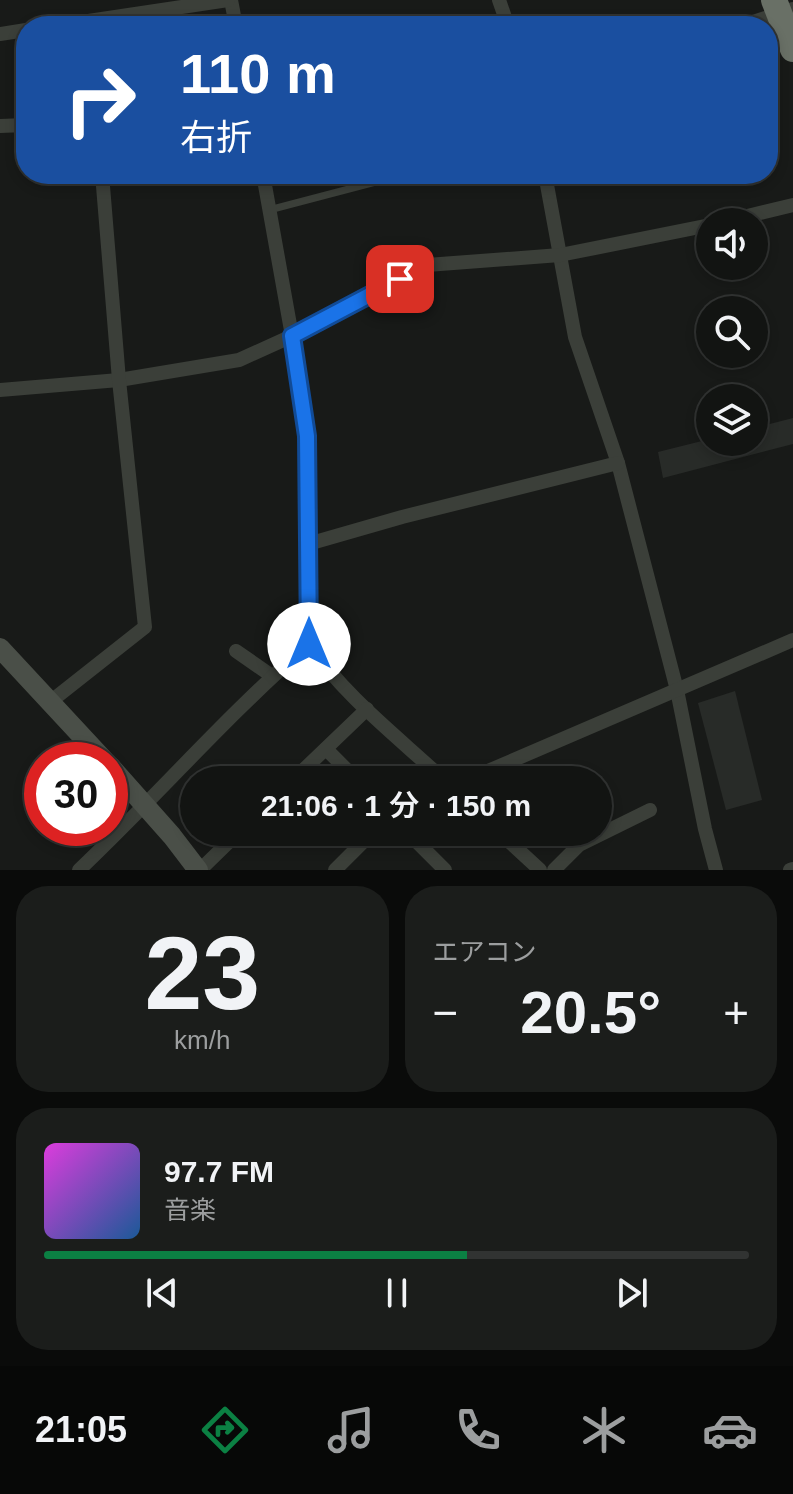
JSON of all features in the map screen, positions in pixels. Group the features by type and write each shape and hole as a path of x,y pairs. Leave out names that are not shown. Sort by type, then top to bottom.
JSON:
{"highway":[{"path":"782,7 793,49"}],"street":[{"path":"136,16 230,0"},
{"path":"763,16 782,7"},
{"path":"50,702 145,627 119,380 103,184"},
{"path":"265,184 307,436 309,644 367,709 429,766"},
{"path":"547,184 575,337 618,463 677,690 716,870"},
{"path":"768,211 793,205"},
{"path":"0,390 119,380 239,360 292,336 427,265 560,255 696,228"},
{"path":"308,544 618,463"},
{"path":"500,766 793,640"},
{"path":"79,870 272,676 309,644"},
{"path":"0,648 87,742"},
{"path":"236,651 272,676"},
{"path":"308,766 367,709"},
{"path":"326,749 343,766"},
{"path":"128,786 199,870 224,846"},
{"path":"554,870 579,845 650,810"},
{"path":"335,870 359,846"},
{"path":"421,846 445,870"},
{"path":"514,846 540,870"}],"lane":[{"path":"269,210 368,184"}],"building":[{"path":"793,418 793,444 768,451 768,424"},
{"path":"696,442 696,456 747,456 663,478 658,452"},
{"path":"735,691 762,800 726,810 698,703"}],"route":[{"path":"309,644 307,436 292,336 400,279"}]}
